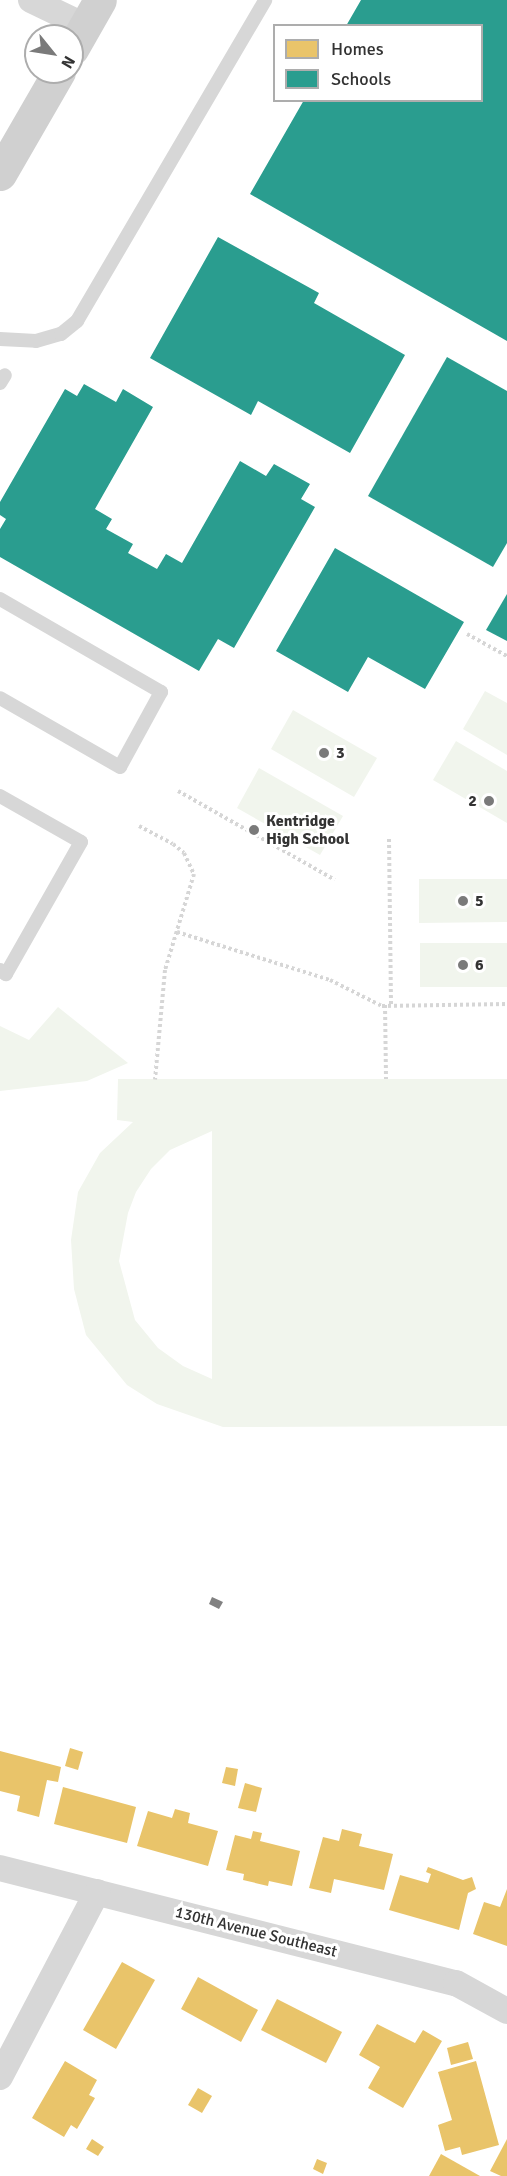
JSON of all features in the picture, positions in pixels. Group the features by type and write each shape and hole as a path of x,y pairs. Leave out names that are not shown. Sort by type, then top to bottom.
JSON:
{"main road":[{"path":"0,174 52,84"}],"street":[{"path":"31,0 86,25"},
{"name":"130th Avenue Southeast","path":"0,1868 456,1983 507,2011"},
{"path":"0,2077 97,1892"}],"lane":[{"path":"0,339 36,341 61,334 77,321 265,0"},
{"path":"0,599 161,692 120,767 0,698"},
{"path":"0,795 81,842 6,974 0,970"}],"path":[{"path":"467,634 507,656"},
{"path":"178,790 335,880"},
{"path":"139,826 173,844 191,865 193,886 160,993 155,1080"},
{"path":"388,839 391,1006"},
{"path":"177,932 330,980 385,1005 507,1004"},
{"path":"385,1005 386,1079"},
{"path":"385,1036 392,1036"}],"shaded area":[{"path":"485,691 507,703 507,755 463,729"},
{"name":"3","path":"293,710 377,758 354,797 271,749"},
{"name":"2","path":"456,741 507,771 507,823 433,780"},
{"path":"259,768 343,816 320,855 237,808"},
{"name":"5","path":"419,879 507,879 507,922 419,923"},
{"name":"6","path":"420,943 507,943 507,987 420,987"},
{"path":"58,1007 128,1063 87,1081 0,1091 0,1026 29,1040"},
{"path":"118,1079 507,1079 507,1426 223,1427 157,1404 127,1385 86,1335 74,1289 71,1240 78,1192 100,1153 133,1122 117,1120","holes":["212,1131 212,1379 183,1366 158,1348 135,1320 119,1261 128,1213 136,1192 151,1169 170,1150"]}],"building: Homes":[{"path":"70,1748 83,1752 78,1770 65,1766"},
{"path":"0,1751 61,1767 58,1782 47,1780 39,1817 17,1811 20,1796 0,1791"},
{"path":"226,1767 238,1769 235,1786 222,1783"},
{"path":"245,1783 262,1788 256,1812 238,1808"},
{"path":"63,1787 136,1807 127,1843 54,1824"},
{"path":"175,1809 190,1813 188,1823 218,1831 208,1866 137,1846 148,1811 172,1818"},
{"path":"342,1829 362,1834 359,1846 393,1854 384,1890 334,1879 331,1893 309,1888 323,1837 339,1841"},
{"path":"253,1831 262,1833 260,1841 300,1851 292,1886 269,1881 268,1886 243,1880 244,1874 226,1870 235,1835 251,1839"},
{"path":"428,1867 463,1880 472,1877 476,1889 468,1893 459,1930 389,1910 400,1875 428,1883 431,1874 426,1872"},
{"path":"507,1889 507,1946 473,1934 484,1902 500,1907"},
{"path":"122,1962 155,1980 116,2049 83,2030"},
{"path":"198,1977 258,2010 241,2042 181,2009"},
{"path":"277,1999 342,2032 326,2063 261,2030"},
{"path":"377,2024 415,2043 423,2030 442,2041 403,2108 368,2088 380,2067 359,2055"},
{"path":"468,2042 473,2059 451,2065 447,2048"},
{"path":"65,2061 97,2080 89,2095 95,2098 77,2129 71,2125 64,2137 32,2118"},
{"path":"476,2061 499,2145 462,2155 460,2147 445,2151 438,2125 452,2120 438,2072"},
{"path":"198,2088 212,2096 202,2113 188,2105"},
{"path":"92,2139 104,2147 98,2156 86,2149"},
{"path":"507,2139 507,2176 501,2176 490,2171"},
{"path":"441,2154 480,2176 429,2176"},
{"path":"317,2159 327,2163 323,2174 313,2169"}],"building: Schools":[{"path":"361,0 507,0 507,341 250,194 303,102 483,102 483,24 347,24"},
{"path":"218,237 319,293 314,303 405,355 350,453 258,401 251,415 150,358"},
{"path":"447,357 507,391 507,543 493,567 368,496"},
{"path":"84,384 116,402 123,389 153,407 95,509 112,519 106,529 133,544 128,553 157,569 166,554 182,563 240,461 266,476 274,464 310,484 301,499 315,507 234,648 218,639 199,671 0,557 0,529 6,519 0,515 0,502 65,389 77,396"},
{"path":"335,548 464,622 425,689 368,657 348,692 276,651"},
{"path":"507,594 507,641 486,630"}],"building: Other":[{"path":"212,1597 223,1602 219,1609 209,1604"}],"place":[{"name":"3","path":"324,753"},
{"name":"2","path":"489,801"},
{"name":"Kentridge High School","path":"254,830"},
{"name":"5","path":"463,901"},
{"name":"6","path":"463,965"}]}
